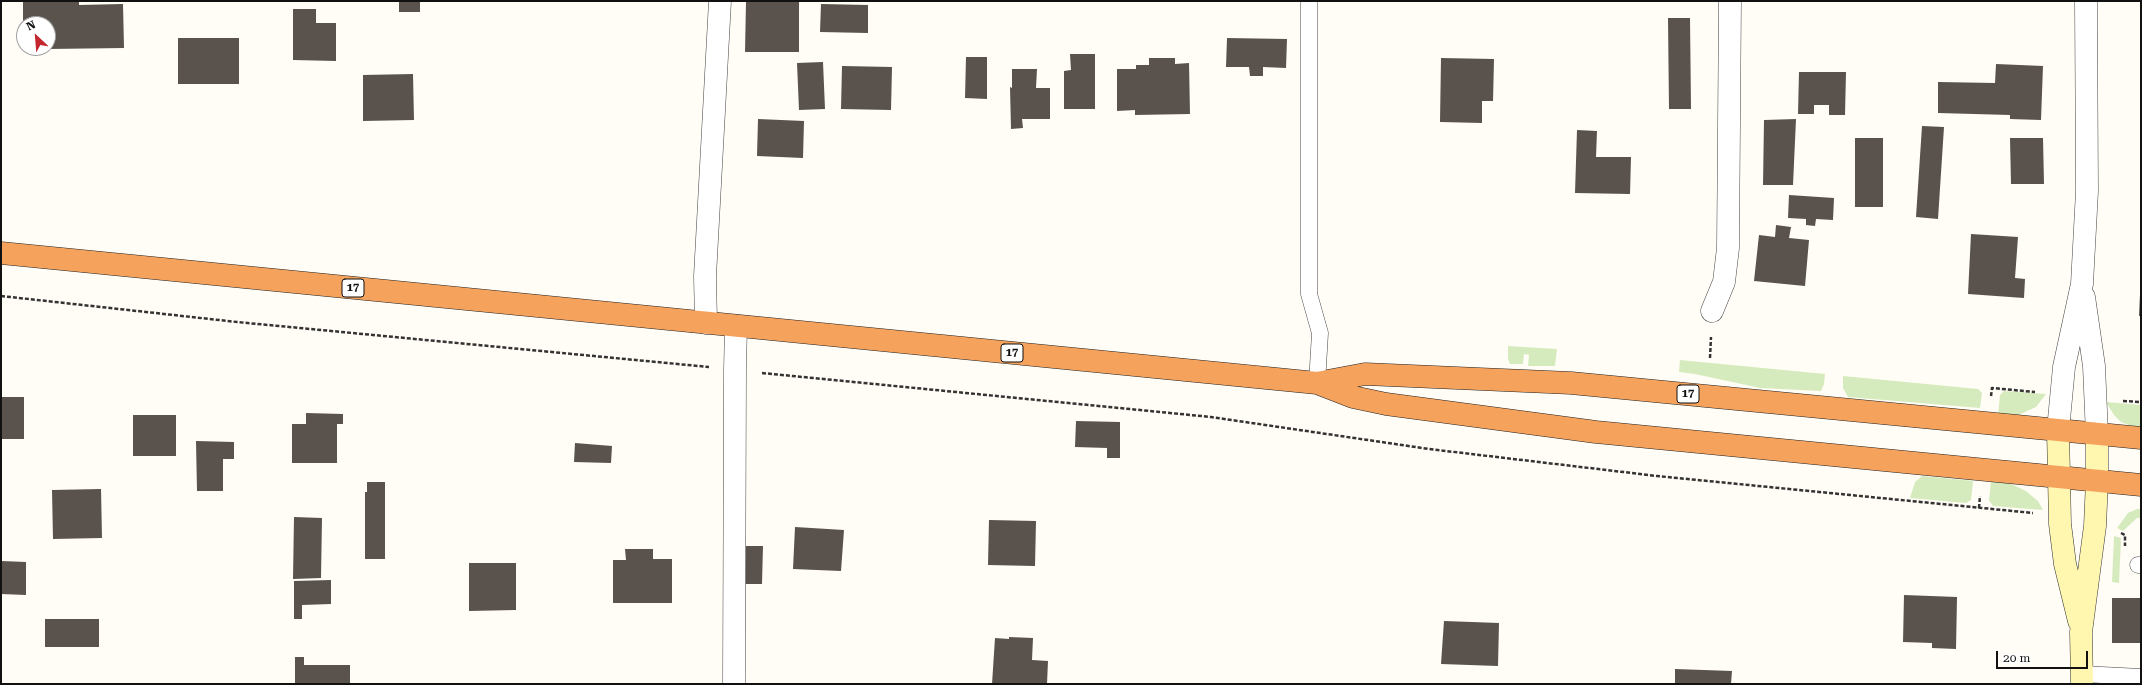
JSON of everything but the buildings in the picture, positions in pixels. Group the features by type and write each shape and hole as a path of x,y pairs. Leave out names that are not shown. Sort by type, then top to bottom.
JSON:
{"highway":[{"name":"17","path":"1,253 1318,383 1353,397 1386,404 1589,431 2141,485"},
{"name":"17","path":"1318,383 1365,374 1440,375 1571,382 2141,438"}],"street":[{"path":"706,323 705,276 720,1"},
{"path":"1712,311 1724,282 1728,248 1730,1"},
{"path":"2081,632 2065,564 2060,524 2058,430 2064,367 2082,284 2087,190 2086,1"},
{"path":"2082,284 2094,366 2098,481 2095,526 2081,632 2082,679"},
{"path":"734,684 734,370 736,326"}],"lane":[{"path":"1309,1 1309,294 1320,334 1318,383"},
{"path":"2082,679 2141,677"}],"path":[{"path":"1,296 237,322 1211,417 1428,449 1657,476 2041,514 2044,522 2060,524"},
{"path":"2095,526 2111,527 2125,536 2125,559 2140,565"}],"green space":[{"path":"1508,346 1557,349 1555,366 1528,366 1529,355 1524,354 1523,364 1510,364 1508,359"},
{"path":"1680,360 1825,374 1824,384 1821,391 1760,388 1679,372"},
{"path":"1843,376 1978,389 1982,393 1980,408 1848,397 1843,388"},
{"path":"2004,391 2046,394 2036,407 2019,415 1998,415 2000,395"},
{"path":"2106,402 2141,405 2141,430 2121,422 2114,415"},
{"path":"1922,476 1973,481 1971,500 1966,503 1910,498 1915,482"},
{"path":"1991,481 2009,483 2026,491 2038,501 2043,510 1993,506 1989,500"},
{"path":"2141,509 2141,518 2137,518 2123,531 2117,528 2128,513"},
{"path":"2114,536 2121,538 2119,583 2112,582"}]}
